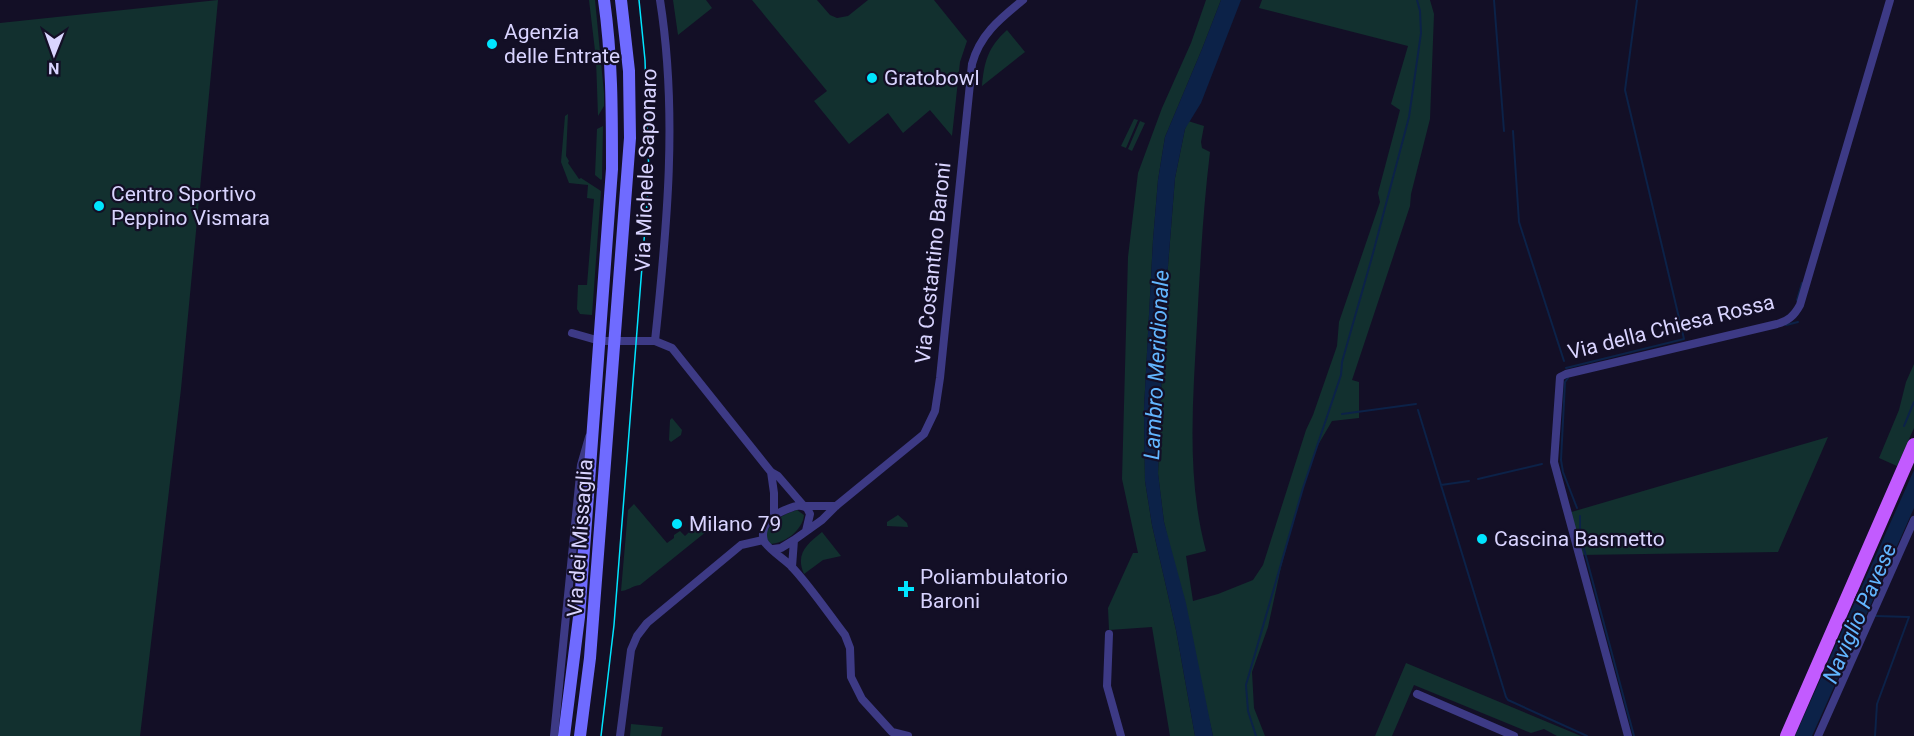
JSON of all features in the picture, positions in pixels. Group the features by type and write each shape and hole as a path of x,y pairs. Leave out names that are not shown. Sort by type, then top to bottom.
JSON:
{"main road":[{"name":"Via dei Missaglia","path":"564,736 579,617 612,158 609,35 604,0"},
{"name":"Via dei Missaglia","path":"580,736 590,658 630,130 629,71 621,0"},
{"path":"1787,736 1914,445"}],"street":[{"name":"Via Michele Saponaro","path":"656,341 667,212 670,89 660,0"},
{"name":"Via Costantino Baroni","path":"773,549 781,548 822,520 924,434 931,421 935,411 940,378 972,64 981,41 990,28 1023,0"},
{"name":"Via della Chiesa Rossa","path":"1628,736 1554,462 1560,377 1777,324 1787,321 1796,313 1890,0"},
{"path":"572,333 600,341 656,341 672,348 771,472 778,476 810,514 806,532"},
{"name":"Via dei Missaglia","path":"554,736 581,465 592,428"},
{"path":"771,472 774,517"},
{"path":"836,506 804,506 784,510 764,528 763,540 766,546 773,549 792,567 845,635 850,648 851,677 862,699 892,732 908,736"},
{"path":"1818,736 1914,520"},
{"path":"620,736 631,650 647,622 741,545 763,540"},
{"path":"792,567 794,540"},
{"path":"1109,634 1107,686 1121,736"},
{"path":"1417,694 1514,736"}],"green space":[{"name":"Centro Sportivo Peppino Vismara","path":"218,0 181,389 140,736 0,736 0,23"},
{"path":"589,0 595,0 604,93 604,106 598,116 596,59"},
{"path":"673,0 706,0 712,8 678,35"},
{"path":"752,0 817,0 830,15 837,18 848,16 868,0 934,0 967,41 960,62 952,136 930,110 903,133 888,113 849,144 814,101 827,91"},
{"path":"1206,0 1221,0 1165,137 1158,180 1144,409 1145,481 1195,736 1170,736 1152,627 1109,630 1108,608 1133,553 1138,553 1122,479 1128,257 1138,173"},
{"path":"1262,0 1430,0 1434,14 1430,119 1410,206 1352,380 1359,382 1359,418 1332,421 1318,445 1303,488 1281,567 1268,627 1252,672 1254,708 1265,736 1213,736 1164,522 1158,474 1164,316 1175,178 1185,129 1188,121 1204,126 1202,148 1210,152 1205,195 1192,438 1196,495 1206,551 1186,556 1193,601 1253,580 1263,565 1306,430 1337,346 1339,322 1380,202 1378,193 1400,110 1391,104 1408,46 1259,8"},
{"path":"1007,30 1025,52 982,86 988,55"},
{"path":"568,114 566,156 568,163 579,179 581,178 601,191 592,315 580,314 577,309 578,285 587,285 594,199 587,198 588,185 569,183 561,162 565,116"},
{"path":"1134,119 1138,120 1126,148 1121,146"},
{"path":"1140,121 1145,123 1132,151 1128,149"},
{"path":"603,126 601,180 595,175 597,129"},
{"path":"1914,364 1914,428 1897,466 1879,458 1899,410 1906,382"},
{"path":"672,418 682,430 681,435 671,442 669,440"},
{"path":"1828,437 1778,552 1579,555 1568,513"},
{"path":"634,504 667,543 680,531 685,536 704,521 717,523 640,585 621,591 628,510"},
{"path":"797,510 804,515 800,526 787,539 770,544 765,535 774,522"},
{"path":"898,515 908,527 887,526 887,522"},
{"path":"822,532 841,556 823,560 804,574 801,561 804,550"},
{"path":"1406,663 1581,736 1557,736 1544,729 1531,733 1414,685 1392,736 1375,736"},
{"path":"631,724 663,727 661,736 630,736"}],"water":[{"name":"Lambro Meridionale","path":"1221,0 1241,0 1201,103 1185,129 1175,178 1164,316 1158,473 1164,522 1186,603 1213,736 1195,736 1145,481 1144,409 1153,240 1158,180 1165,137"},
{"name":"Naviglio Pavese","path":"1914,470 1914,508 1812,736 1795,736"}],"waterway":[{"path":"1256,736 1248,711 1246,685 1303,488 1341,375 1342,362 1409,117 1421,33 1417,0"},
{"path":"1494,0 1504,131"},
{"path":"1566,368 1684,339 1625,90 1637,0"},
{"path":"1513,131 1519,222 1564,361"},
{"path":"1797,300 1802,283"},
{"path":"1786,325 1798,322"},
{"path":"1568,378 1565,382 1561,460 1563,472 1577,508"},
{"path":"1904,426 1914,402"},
{"path":"1342,414 1416,404"},
{"path":"1418,410 1441,485 1469,481"},
{"path":"1478,479 1542,464"},
{"path":"1441,485 1506,697 1508,700 1587,736"},
{"path":"1580,516 1584,549 1634,736"},
{"name":"Naviglio Pavese","path":"1875,736 1877,704 1909,617 1876,616"}],"tram line":[{"path":"601,736 614,625 649,177 645,60 639,0"}],"place":[{"name":"Agenzia delle Entrate","path":"492,44"},
{"name":"Gratobowl","path":"872,78"},
{"name":"Centro Sportivo Peppino Vismara","path":"99,206"},
{"name":"Milano 79","path":"677,524"},
{"name":"Cascina Basmetto","path":"1482,539"},
{"name":"Poliambulatorio Baroni","path":"906,589"}]}
